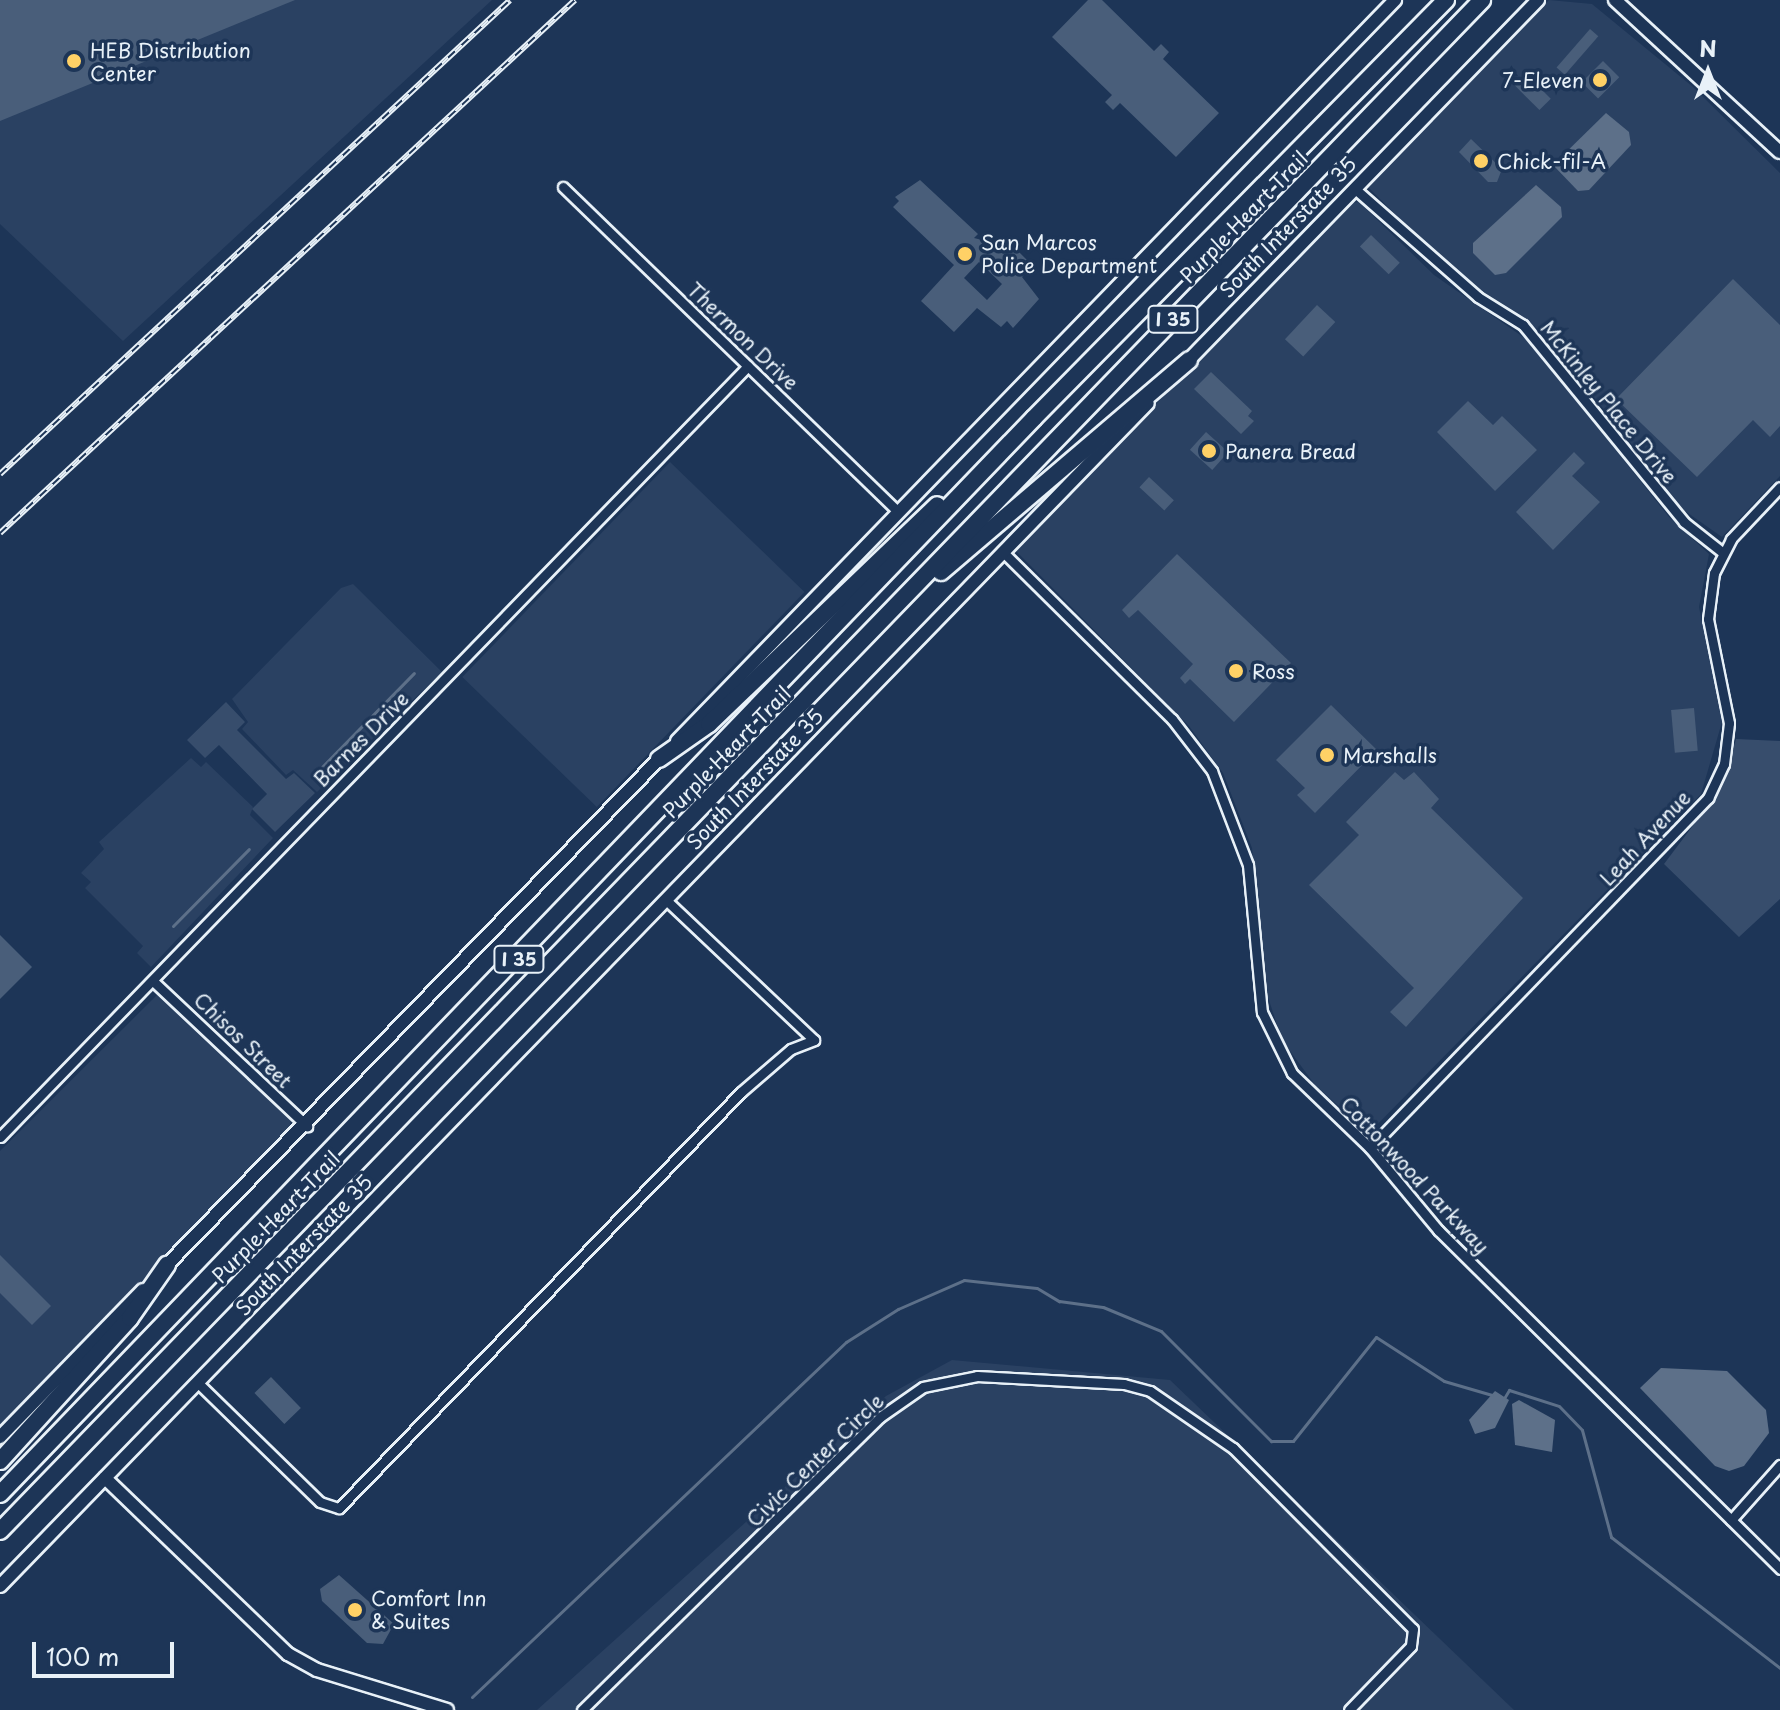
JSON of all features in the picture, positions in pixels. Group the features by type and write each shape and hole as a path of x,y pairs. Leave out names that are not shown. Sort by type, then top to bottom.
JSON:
{"highway":[{"name":"Purple Heart Trail","path":"0,1494 1034,418 1446,0"},
{"name":"Purple Heart Trail","path":"0,1531 1482,0"},
{"path":"865,638 1189,360"},
{"path":"659,759 709,724 1034,418"},
{"path":"0,1461 130,1318 167,1265"}],"main road":[{"path":"0,1437 307,1126 897,511 1395,0"},
{"path":"1524,14 1528,0"},
{"name":"South Interstate 35","path":"0,1586 1538,0"},
{"path":"1615,0 1780,152"},
{"path":"105,1478 288,1654 317,1670 447,1710"}],"street":[{"name":"Thermon Drive","path":"563,187 897,511"},
{"name":"McKinley Place Drive","path":"1354,188 1478,297 1523,325 1684,522 1722,552"},
{"name":"Barnes Drive","path":"0,1137 748,366"},
{"name":"Leah Avenue","path":"1370,1148 1708,798 1728,744 1727,702 1708,619 1722,552 1780,487"},
{"name":"Cottonwood Parkway","path":"1004,553 1172,719 1212,771 1248,865 1257,981 1275,1042 1292,1073 1370,1148 1438,1230 1780,1569"},
{"path":"198,1383 320,1502 339,1508 741,1092 791,1049 814,1040 666,900"},
{"name":"Chisos Street","path":"153,981 307,1126"},
{"name":"Civic Center Circle","path":"582,1710 880,1417 923,1387 977,1376 1124,1384 1150,1391 1233,1448 1413,1629 1411,1646 1349,1710"},
{"path":"1731,1520 1780,1465"}],"shaded area":[{"path":"0,0 492,0 123,341 0,224"},
{"path":"1549,0 1592,4 1693,87 1780,173 1780,476 1722,537 1685,511 1542,332 1452,271 1368,187"},
{"path":"1606,113 1629,132 1631,145 1589,190 1578,191 1553,165"},
{"path":"1536,185 1561,207 1562,217 1506,273 1495,275 1473,253 1473,243"},
{"path":"1359,202 1434,275 1529,341 1669,517 1709,554 1699,607 1722,722 1701,794 1369,1133 1315,1085 1282,1040 1266,991 1252,848 1223,773 1189,726 1015,550 1350,203"},
{"path":"670,462 805,592 597,807 462,677"},
{"path":"353,584 442,672 317,792 293,770 286,775 242,729 248,722 232,699 341,588"},
{"path":"226,702 245,722 237,730 286,779 294,773 315,793 275,832 252,809 267,794 219,745 205,758 187,740"},
{"path":"1736,739 1780,741 1780,899 1739,937 1664,864 1722,787"},
{"path":"191,758 201,767 206,762 253,807 250,815 273,838 151,967 137,953 143,946 85,888 91,882 81,873 104,849 99,842"},
{"path":"157,995 291,1121 288,1134 0,1428 0,1151"},
{"path":"952,1360 1170,1380 1514,1710 537,1710 886,1396"},
{"path":"1661,1368 1727,1371 1766,1410 1769,1433 1744,1466 1729,1471 1715,1466 1640,1388"},
{"path":"1495,1391 1509,1400 1495,1428 1475,1434 1469,1420"},
{"path":"1519,1400 1555,1420 1552,1452 1515,1445 1512,1404"}],"building":[{"name":"HEB Distribution Center","path":"0,0 295,0 0,121"},
{"path":"1088,0 1102,0 1154,51 1161,44 1169,52 1163,59 1219,113 1176,157 1120,103 1113,110 1105,102 1112,95 1052,37"},
{"path":"1590,29 1598,36 1565,75 1557,67"},
{"name":"7-Eleven","path":"1603,61 1619,77 1598,98 1582,82"},
{"path":"1526,74 1551,99 1539,110 1515,85"},
{"name":"Chick-fil-A","path":"1471,139 1502,169 1497,182 1488,182 1459,152"},
{"name":"San Marcos Police Department","path":"920,180 978,234 974,238 1002,245 1007,240 1033,266 1022,277 1039,299 1013,328 1007,321 1001,327 977,308 954,332 921,301 954,265 893,207 899,201 895,197","holes":["979,262 1002,284 987,300 964,278"]},
{"path":"1371,235 1400,263 1389,274 1360,247"},
{"path":"1733,279 1780,325 1780,426 1770,437 1753,420 1697,477 1616,399"},
{"path":"1317,305 1335,322 1303,356 1285,339"},
{"path":"1211,372 1252,411 1248,416 1254,421 1241,434 1194,389"},
{"path":"1468,401 1493,425 1502,416 1537,450 1495,491 1437,432"},
{"name":"Panera Bread","path":"1206,432 1228,452 1212,470 1190,450"},
{"path":"1574,452 1585,463 1572,476 1600,502 1553,550 1516,512"},
{"path":"1149,477 1174,500 1164,510 1139,487"},
{"path":"1177,554 1291,663 1234,722 1190,679 1185,684 1180,678 1193,664 1138,610 1129,618 1122,610"},
{"name":"Marshalls","path":"1331,705 1377,750 1315,813 1297,795 1305,788 1276,760"},
{"path":"1694,708 1698,751 1675,753 1671,710"},
{"path":"1395,772 1404,780 1414,772 1439,799 1431,808 1523,898 1406,1027 1390,1012 1414,988 1309,885 1359,835 1346,822"},
{"path":"0,935 32,967 0,999"},
{"path":"0,1255 51,1306 32,1325 0,1293"},
{"path":"271,1377 301,1408 284,1424 254,1393"},
{"name":"Comfort Inn & Suites","path":"339,1575 394,1624 383,1644 367,1643 322,1601 320,1589"}],"waterway":[{"path":"318,771 414,673"},
{"path":"173,926 249,849"},
{"path":"472,1697 846,1342 898,1309 964,1280 1037,1288 1059,1301 1103,1307 1161,1331 1271,1441 1293,1441 1376,1337 1444,1381 1492,1395"},
{"path":"1503,1400 1509,1390 1559,1406 1582,1430 1611,1537 1780,1668"}],"railway":[{"path":"0,474 510,0"},
{"path":"0,533 575,0"}],"place":[{"name":"HEB Distribution Center","path":"74,61"},
{"name":"7-Eleven","path":"1600,80"},
{"name":"Chick-fil-A","path":"1481,161"},
{"name":"San Marcos Police Department","path":"965,254"},
{"name":"Panera Bread","path":"1209,451"},
{"name":"Ross","path":"1236,671"},
{"name":"Marshalls","path":"1327,755"},
{"name":"Comfort Inn & Suites","path":"355,1610"}]}
